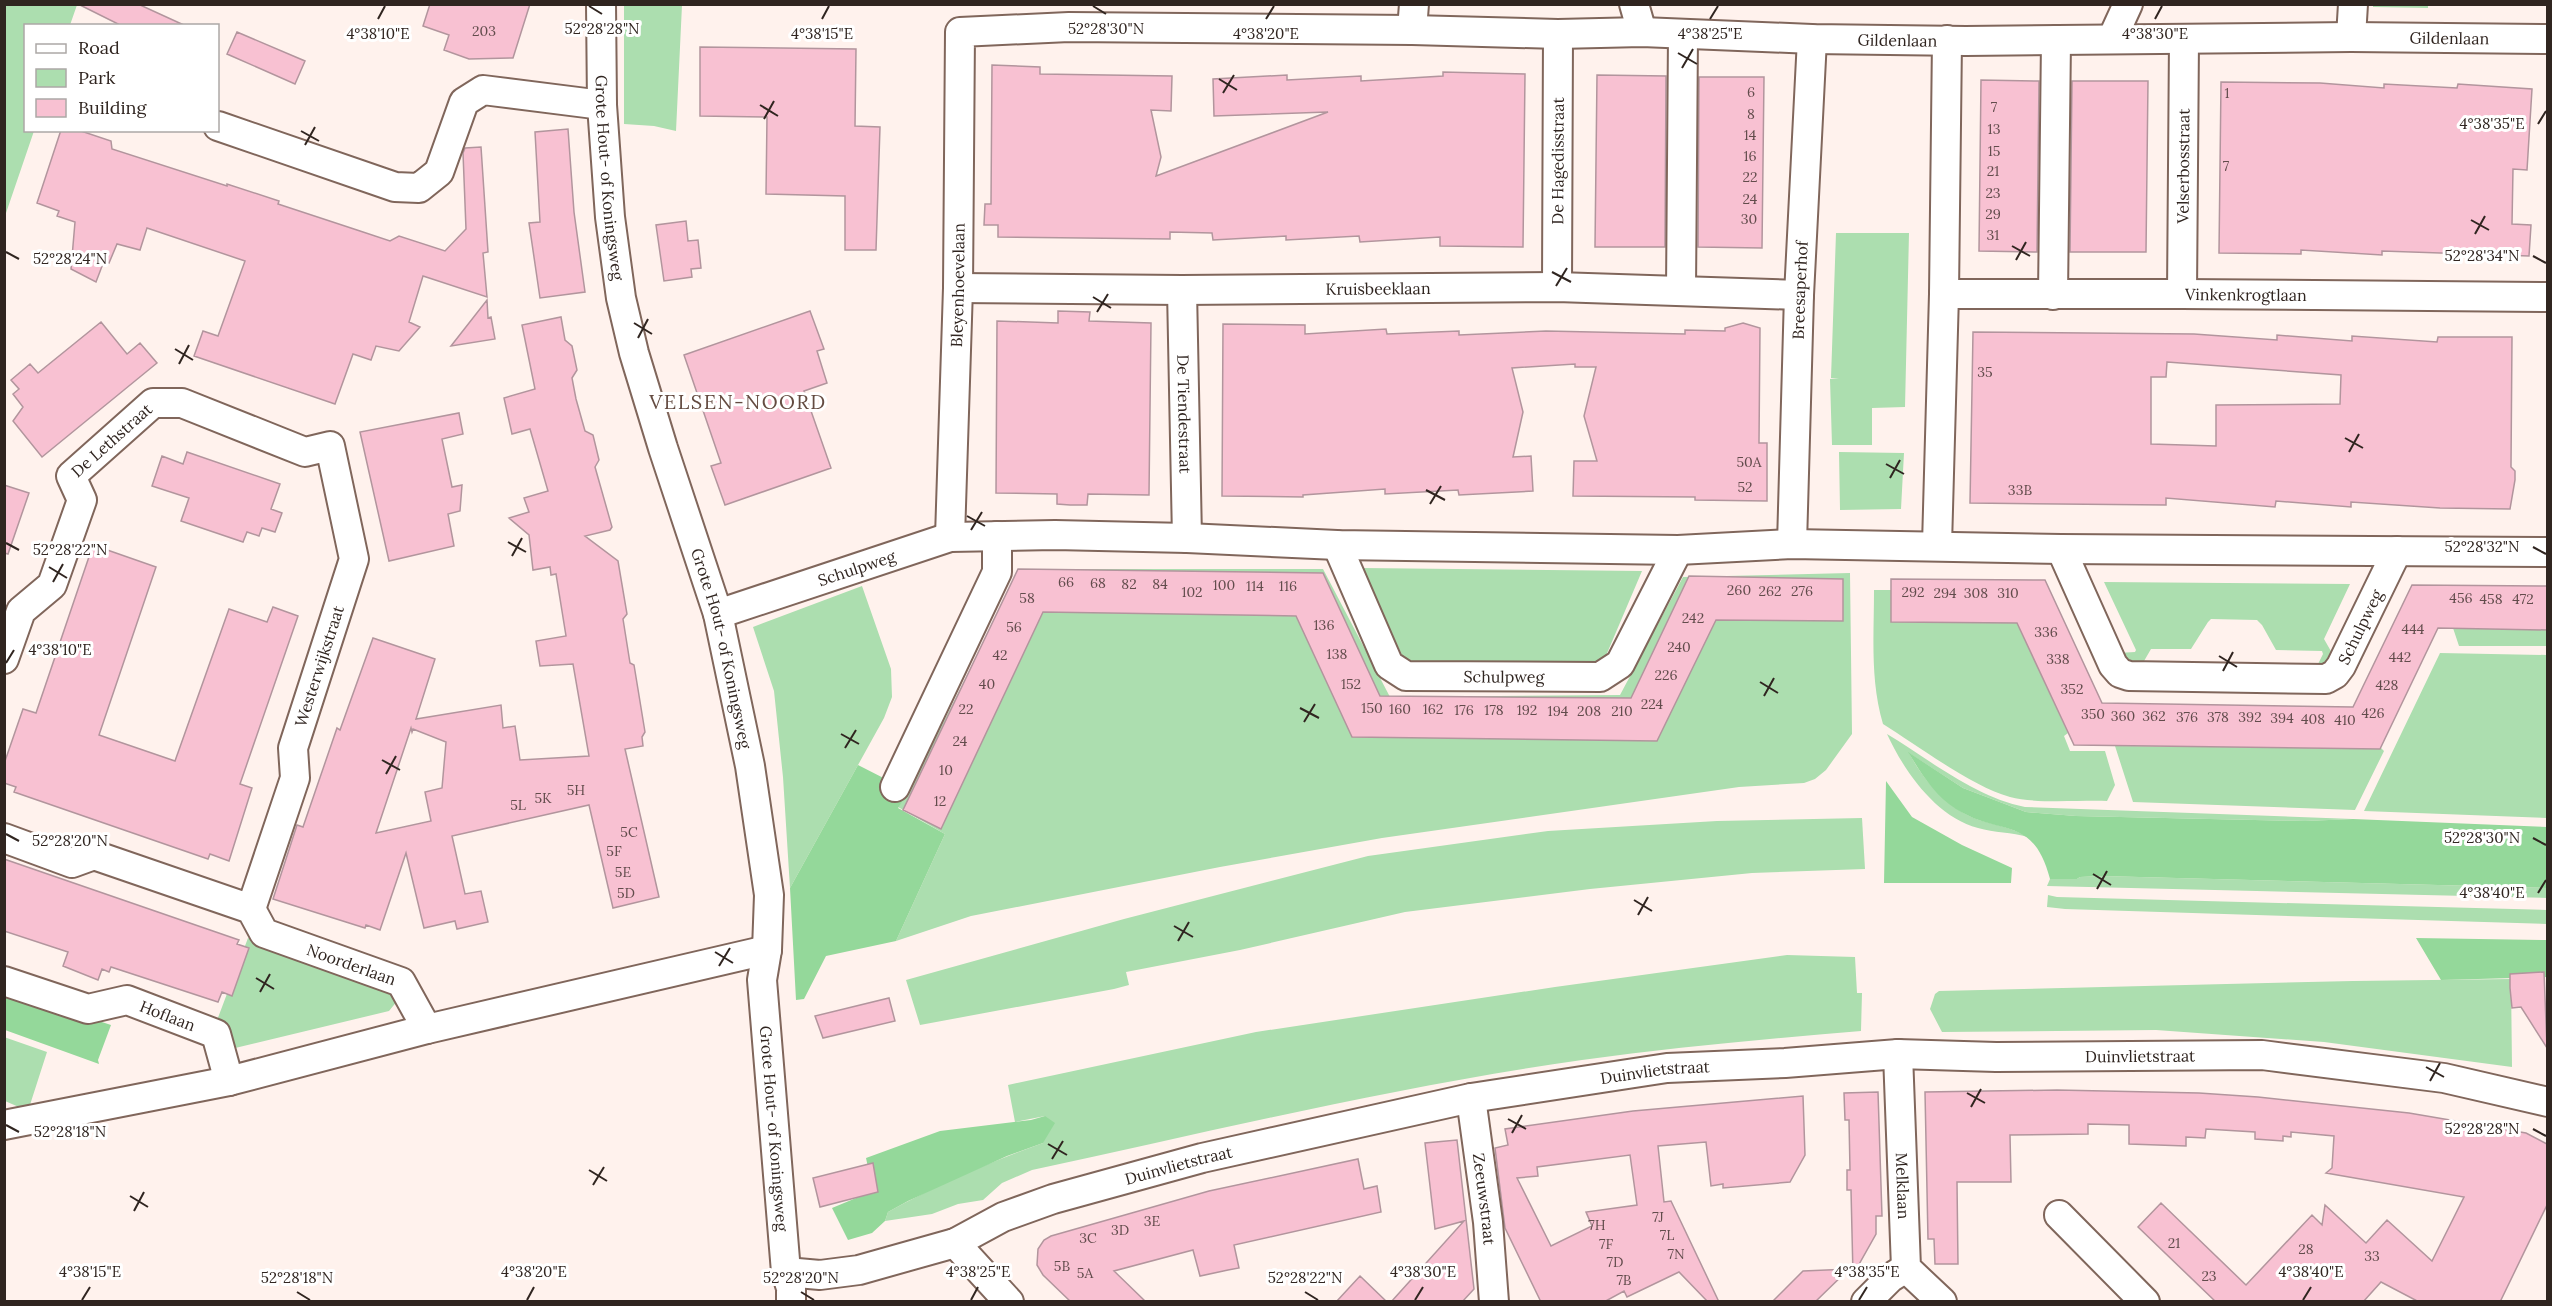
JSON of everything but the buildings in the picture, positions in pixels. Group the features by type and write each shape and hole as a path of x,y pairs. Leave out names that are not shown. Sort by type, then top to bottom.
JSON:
{"street":[{"name":"Grote Hout- of Koningsweg","path":"601,4 602,105 610,217 621,298 634,353 663,448 718,614 750,766 769,895 767,950 762,980 786,1272 791,1288 790,1302"},
{"path":"1634,4 1642,32"},
{"path":"2112,39 2128,4"},
{"path":"2351,37 2353,4"},
{"name":"Gildenlaan","path":"960,32 1069,16 1413,17 1558,34 1642,32 1812,39 2056,40 2351,37 2547,39"},
{"name":"Bleyenhoevelaan","path":"950,537 958,288 960,32"},
{"name":"De Hagedisstraat","path":"1557,287 1558,34"},
{"path":"1681,290 1683,35"},
{"name":"Breesaperhof","path":"1792,544 1798,295 1812,39"},
{"name":"Velserbosstraat","path":"2182,294 2184,39"},
{"path":"1937,545 1944,294 1947,40"},
{"path":"2053,295 2056,40"},
{"path":"219,126 395,187 419,188 439,172 464,102 483,90 602,105"},
{"name":"Kruisbeeklaan","path":"958,288 1182,290 1557,287 1798,295"},
{"name":"De Tiendestraat","path":"1182,290 1187,538"},
{"name":"Vinkenkrogtlaan","path":"1944,294 2547,297"},
{"name":"De Lethstraat","path":"4,659 21,611 52,585 82,500 71,476 153,403 182,403"},
{"name":"Westerwijkstraat","path":"182,403 305,452 330,446 354,559 293,748 295,778 251,909"},
{"name":"Schulpweg","path":"718,614 950,537 1187,538 1337,545 1678,550 1792,544 2061,549 2547,552"},
{"path":"895,788 997,572 997,537"},
{"name":"Schulpweg","path":"1337,545 1389,665 1406,676 1600,677 1620,664 1678,550"},
{"name":"Schulpweg","path":"2061,549 2113,665 2120,673 2129,676 2326,679 2335,674 2341,666 2397,551"},
{"path":"4,838 72,863 94,855 251,909"},
{"name":"Noorderlaan","path":"251,909 264,933 401,982 427,1029"},
{"path":"4,1125 229,1081 427,1029 767,950"},
{"name":"Hoflaan","path":"4,981 88,1009 127,1000 216,1034 229,1081"},
{"name":"Duinvlietstraat","path":"786,1272 820,1275 859,1270 956,1243 1003,1217 1064,1196 1202,1158 1471,1098 1667,1068 1785,1063 1898,1054 1996,1057 2262,1055 2444,1078 2547,1102"},
{"name":"Melklaan","path":"1898,1054 1906,1268"},
{"name":"Zeeuwstraat","path":"1471,1098 1488,1222 1494,1302"},
{"path":"2059,1215 2145,1302"},
{"path":"956,1243 1009,1302"},
{"path":"1866,1302 1890,1278 1906,1268 1942,1302"}],"green space":[{"path":"5,4 77,5 70,24 24,24 24,132 34,132 5,216"},
{"path":"624,5 682,5 676,131 654,126 624,124"},
{"path":"2373,5 2428,5 2428,8 2373,7"},
{"path":"1836,233 1909,233 1905,407 1872,408 1872,445 1832,445 1830,379 1839,378 1831,378"},
{"path":"1839,452 1904,453 1901,509 1840,510"},
{"path":"1362,568 1642,571 1602,665 1405,662"},
{"path":"1020,569 1323,569 1390,697 1620,695 1683,577 1850,573 1852,734 1826,770 1815,779 1804,783 1739,787 1382,838 971,916 896,941 945,834 898,807 909,791"},
{"path":"2104,582 2350,584 2324,639 2336,660 2316,668 2323,654 2322,651 2276,650 2257,620 2211,619 2191,649 2151,649 2140,668 2137,668 2118,653 2135,652 2136,650"},
{"path":"862,586 891,669 892,697 884,718 790,888 783,777 774,691 753,627"},
{"path":"1874,590 1891,590 1891,622 2017,623 2068,733 2064,736 2070,751 2105,751 2115,785 2107,801 2044,801 2020,799 1995,792 1963,775 1883,724 1874,674"},
{"path":"2453,628 2547,629 2547,646 2459,646"},
{"path":"2440,653 2547,655 2547,818 2364,811"},
{"path":"1887,734 1936,766 1988,795 2025,807 2353,819 2305,821 2076,816 2026,812 1963,788 1909,753 1930,784 1957,809 1979,820 2028,837 1990,831 1963,822 1948,814 1935,803 1902,763"},
{"path":"2115,746 2381,748 2384,751 2355,810 2133,802"},
{"path":"1908,752 1963,788 2026,812 2076,816 2305,821 2353,819 2547,827 2547,888 2102,876 2050,879 2043,858 2024,836 1956,809 1929,783"},
{"path":"858,765 909,791 898,808 945,834 896,941 826,956 804,999 796,1000 790,888"},
{"path":"1886,781 1912,817 1962,845 2012,868 2011,883 1884,883"},
{"path":"1862,818 1865,869 1752,873 1590,889 1405,912 1240,950 1126,972 1129,985 1114,989 920,1025 906,980 1124,919 1368,856 1548,831 1717,821"},
{"path":"2102,876 2547,888 2548,898 2047,886 2050,879"},
{"path":"2048,895 2547,910 2547,924 2065,909 2047,907"},
{"path":"248,938 395,990 398,1000 389,1011 231,1049 216,1023"},
{"path":"2416,938 2547,940 2547,977 2441,980"},
{"path":"1787,955 1855,957 1857,993 1862,993 1861,1031 1687,1047 1582,1060 1375,1096 1032,1170 1002,1183 983,1200 958,1204 932,1214 885,1221 888,1212 925,1192 1043,1143 1045,1116 1015,1122 1008,1085 1256,1032"},
{"path":"2511,979 2512,1067 2324,1042 2156,1030 1942,1032 1930,1009 1935,994 1939,991"},
{"path":"5,990 111,1025 98,1060 99,1064 5,1030"},
{"path":"4,1037 47,1052 28,1111 5,1101"},
{"path":"1045,1116 1055,1123 1043,1143 1007,1156 908,1201 888,1212 885,1221 872,1233 848,1240 832,1208 873,1191 866,1158 940,1131 1031,1120"}],"district":[{"name":"VELSEN-NOORD","path":"738,402"}]}
